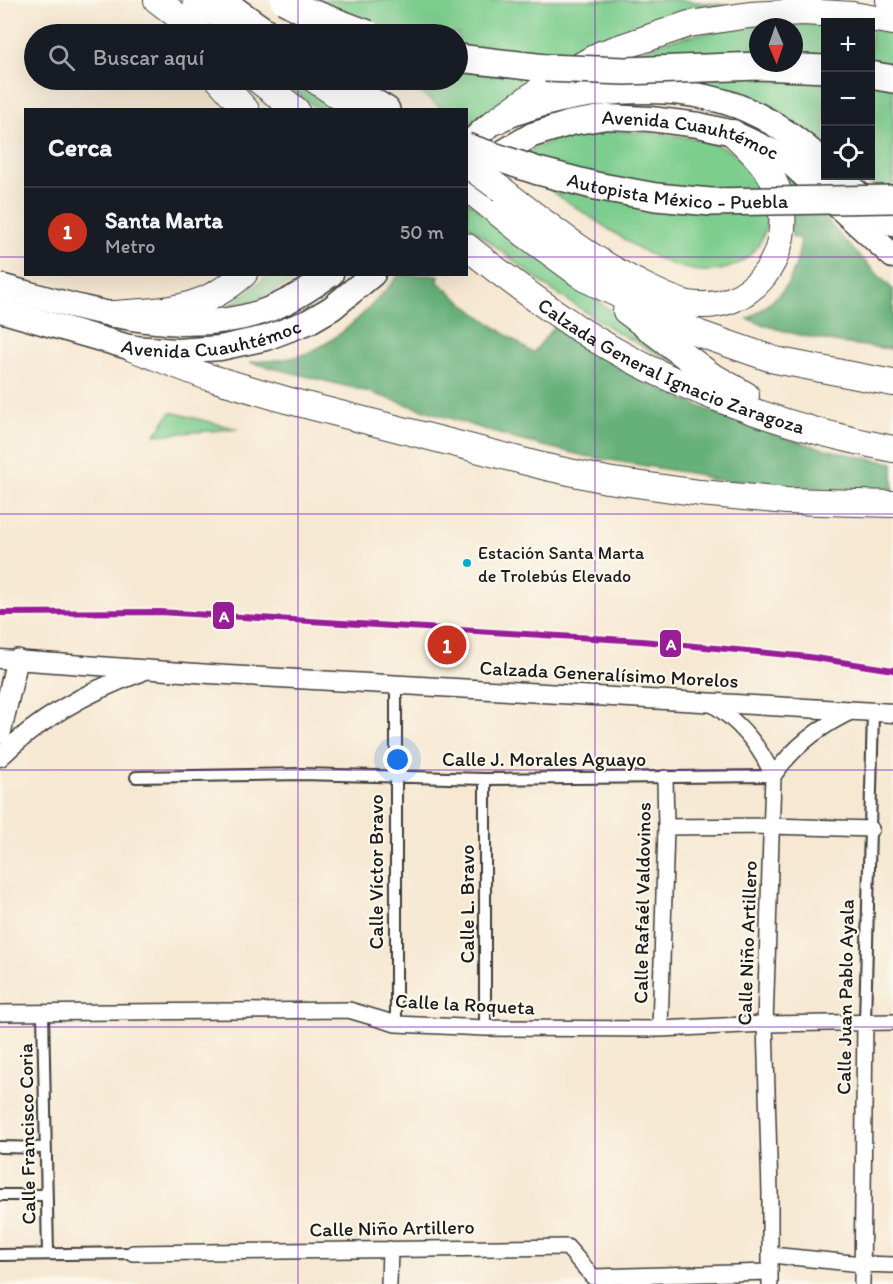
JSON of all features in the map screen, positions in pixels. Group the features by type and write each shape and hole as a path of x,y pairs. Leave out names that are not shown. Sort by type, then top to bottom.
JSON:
{"highway":[{"path":"145,0 168,24"},
{"path":"157,0 188,24"},
{"path":"196,0 243,24"},
{"path":"220,0 249,24"},
{"path":"284,0 303,10 341,24"},
{"path":"292,0 310,24"},
{"path":"496,121 550,83 601,54 689,24 750,15 803,12 852,15 893,22"},
{"path":"468,58 545,68 599,71 759,66 821,69"},
{"path":"875,76 893,79"},
{"path":"228,90 244,108"},
{"path":"271,90 293,108"},
{"path":"330,90 357,108"},
{"path":"353,90 383,108"},
{"path":"372,90 393,108"},
{"path":"468,188 495,197 632,280 663,296 689,304 714,305 737,299 758,285 770,269 782,234 779,195 770,173 733,133"},
{"name":"Autopista México - Puebla","path":"468,148 538,171 597,186 656,197 711,202 893,199"},
{"path":"468,166 495,197 610,300 710,374 792,423"},
{"name":"Calzada General Ignacio Zaragoza","path":"468,247 577,328 681,382 732,404 792,423 847,440 893,449"},
{"path":"112,314 168,310 202,303 230,287 242,276"},
{"path":"586,279 700,334 737,348 813,369 893,383"},
{"path":"132,348 206,376 290,401 546,467 607,480 700,493 787,501 893,504"}],"main road":[{"name":"Avenida Cuauhtémoc","path":"468,145 496,121 544,105 588,95 624,91 664,92 709,98 745,109 778,125 821,161"},
{"name":"Avenida Cuauhtémoc","path":"468,179 481,165 506,149 532,135 571,123 607,117 699,125 733,133 784,157 893,256"},
{"path":"843,180 893,224"},
{"name":"Avenida Cuauhtémoc","path":"0,286 112,314 162,322 224,320 261,312 295,298 328,276"},
{"name":"Avenida Cuauhtémoc","path":"0,309 132,348 177,351 220,348 266,338 308,322 332,308 371,276"},
{"path":"0,733 8,660"}],"street":[{"name":"Avenida Cuauhtémoc","path":"0,274 44,297"},
{"name":"Avenida Cuauhtémoc","path":"0,320 36,320"},
{"name":"Calzada Generalísimo Morelos","path":"8,660 893,713"},
{"path":"0,756 27,733 64,707 105,686 148,670"},
{"name":"Calle Víctor Bravo","path":"396,684 398,776 396,1024"},
{"path":"709,702 723,711 747,733 773,776"},
{"path":"773,776 782,763 804,741 837,718 864,711"},
{"name":"Calle Juan Pablo Ayala","path":"862,1284 865,1022 871,829 864,711"},
{"name":"Calle J. Morales Aguayo","path":"136,777 292,774 485,779 773,776"},
{"name":"Calle Niño Artillero","path":"0,1255 567,1247 593,1280 770,1278 765,1024 773,776"},
{"name":"Calle Rafaél Valdovinos","path":"660,1029 666,827 664,778"},
{"name":"Calle L. Bravo","path":"484,1028 485,779"},
{"path":"666,827 772,826 871,829"},
{"name":"Calle la Roqueta","path":"0,1013 349,1010 396,1024 484,1028 660,1029 765,1024 893,1022"},
{"name":"Calle Francisco Coria","path":"43,1013 48,1254"},
{"path":"0,1147 45,1148"},
{"path":"0,1195 46,1194"},
{"path":"389,1284 390,1249"},
{"path":"771,1255 893,1265"}],"green space":[{"path":"311,0 679,0 729,6 547,72 498,103 468,126 468,108 442,108 417,90 468,90 468,24 336,24"},
{"path":"821,23 821,141 762,103 728,90 689,80 551,93 665,41 749,26 749,72 803,72 803,24"},
{"path":"875,29 893,32 893,205 866,180 875,180"},
{"path":"292,90 315,90 342,108 317,108"},
{"path":"610,131 688,137 718,145 750,166 762,185 767,206 766,226 758,245 744,260 725,269 700,271 672,264 621,238 534,179 527,173 520,156 552,141 575,135"},
{"path":"781,171 793,181 843,239 893,290 893,349 819,339 766,326 748,319 771,303 786,286 798,254 801,239 792,237"},
{"path":"468,201 688,370 617,332 550,289 468,225"},
{"path":"269,276 304,276 263,297 228,306"},
{"path":"398,276 439,276 438,282 449,292 533,353 554,327 643,380 700,407 809,445 893,463 893,489 822,489 708,479 701,475 585,456 515,439 362,390 249,362 278,360 310,352 339,335 378,299"},
{"path":"171,412 237,429 155,435"}],"transit line":[{"name":"A","path":"0,613 159,612 642,641 809,657 893,670"}],"place":[{"name":"Estación Santa Marta de Trolebús Elevado","path":"467,563"},
{"name":"Santa Marta","path":"447,645"}]}
